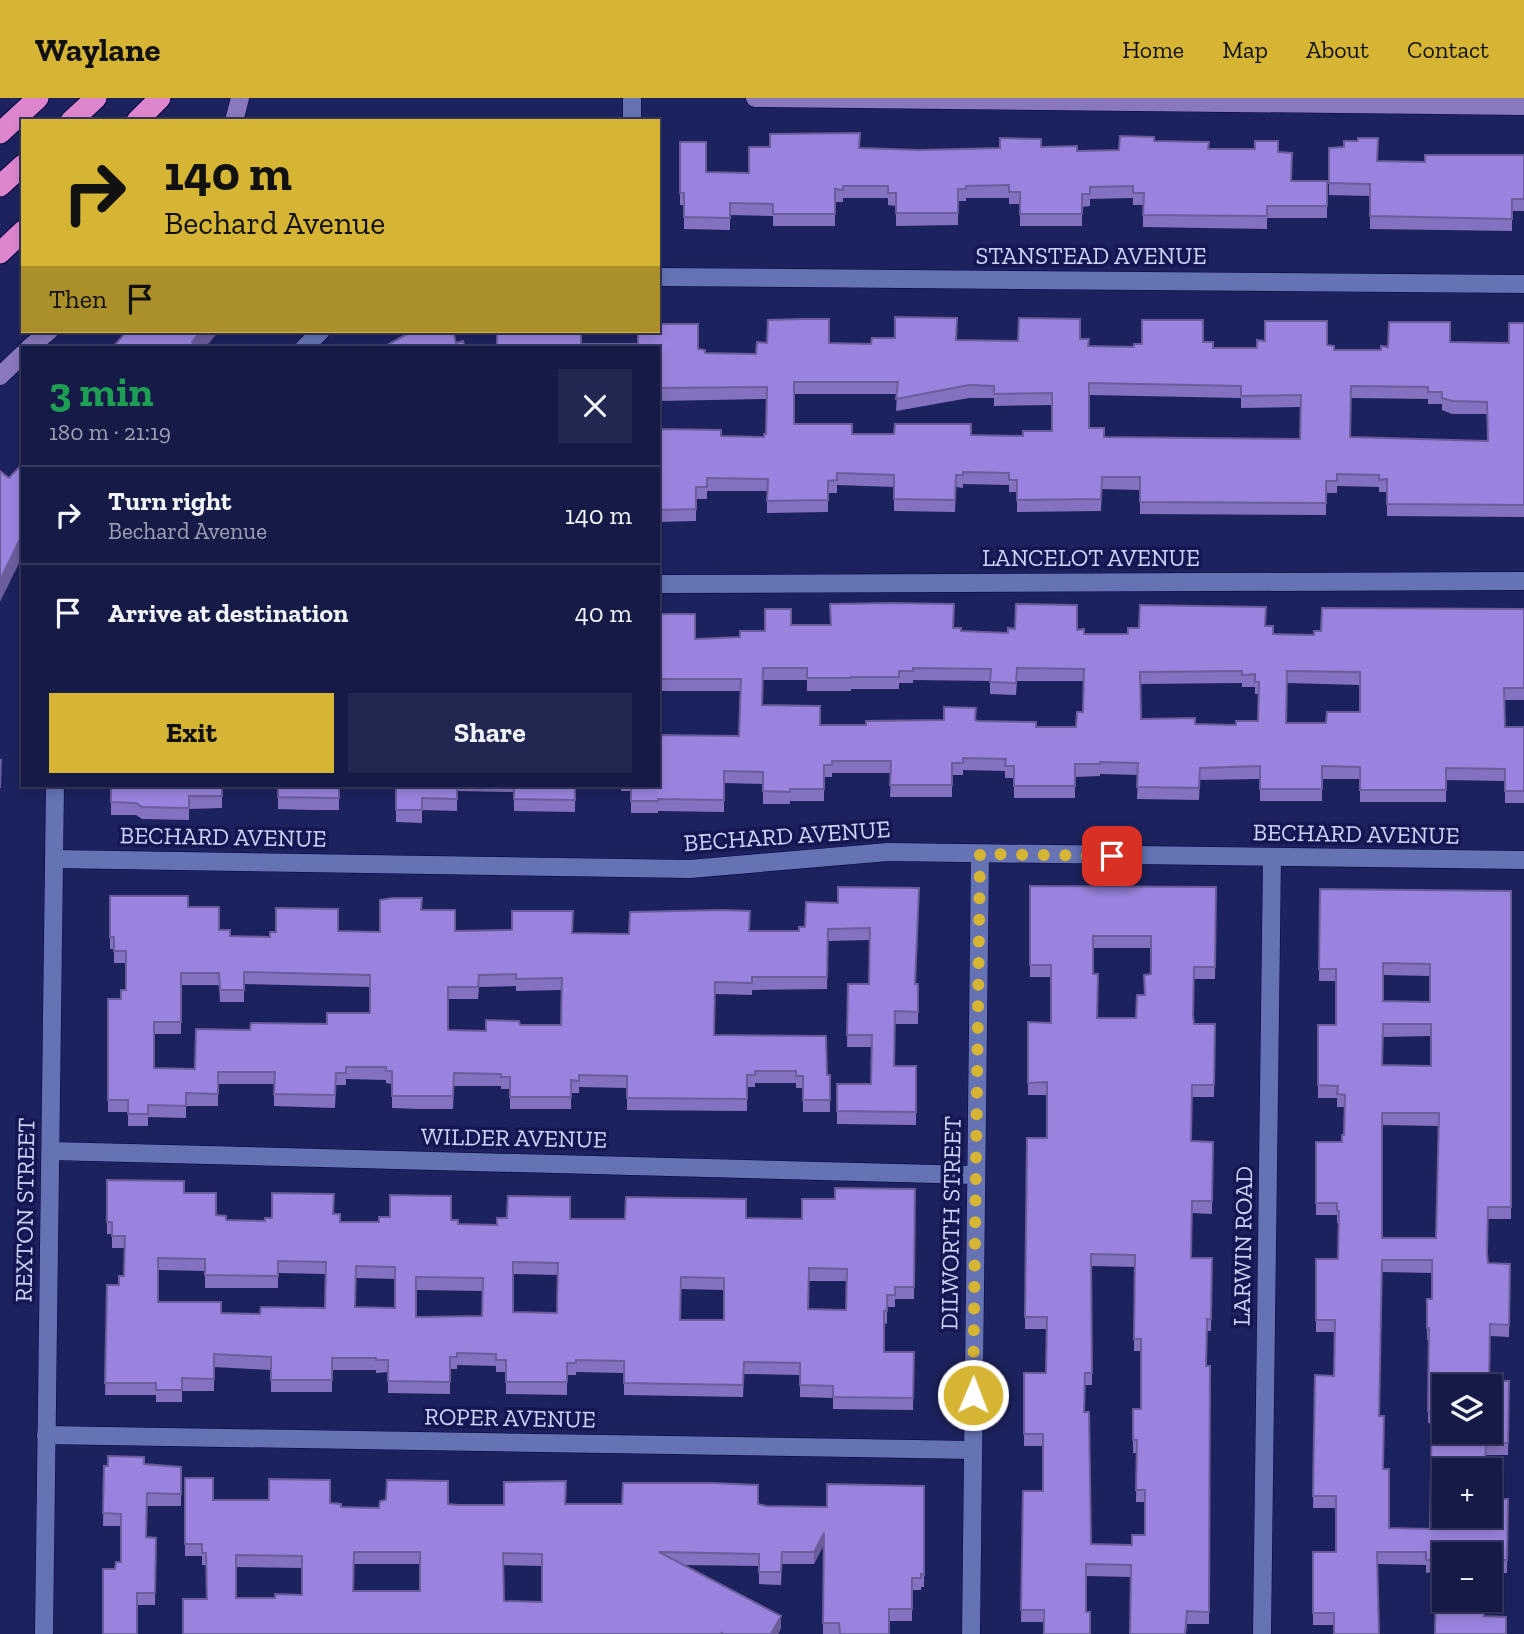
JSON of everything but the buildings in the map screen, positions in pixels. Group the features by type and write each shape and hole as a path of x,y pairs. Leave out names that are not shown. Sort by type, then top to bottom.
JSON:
{"highway":[{"path":"0,133 38,98"},
{"path":"73,119 96,98"},
{"path":"139,119 160,98"},
{"path":"0,186 21,167"},
{"path":"1,252 21,233"}],"main road":[{"path":"235,119 240,98"},
{"path":"755,98 1524,106"},
{"path":"31,346 47,333"},
{"path":"0,376 21,356"}],"street":[{"path":"632,98 632,119"},
{"name":"STANSTEAD AVENUE","path":"660,277 1524,284"},
{"path":"306,346 319,333"},
{"name":"LANCELOT AVENUE","path":"660,584 1524,581"},
{"name":"REXTON STREET","path":"44,1634 55,787"},
{"name":"BECHARD AVENUE","path":"54,859 690,869 888,852 1524,860"},
{"name":"DILWORTH STREET","path":"971,1634 980,854"},
{"name":"LARWIN ROAD","path":"1262,1634 1272,858"},
{"name":"WILDER AVENUE","path":"51,1151 975,1175"},
{"name":"ROPER AVENUE","path":"46,1435 973,1450"}],"route":[{"path":"973,1395 980,854 1112,856"}]}
